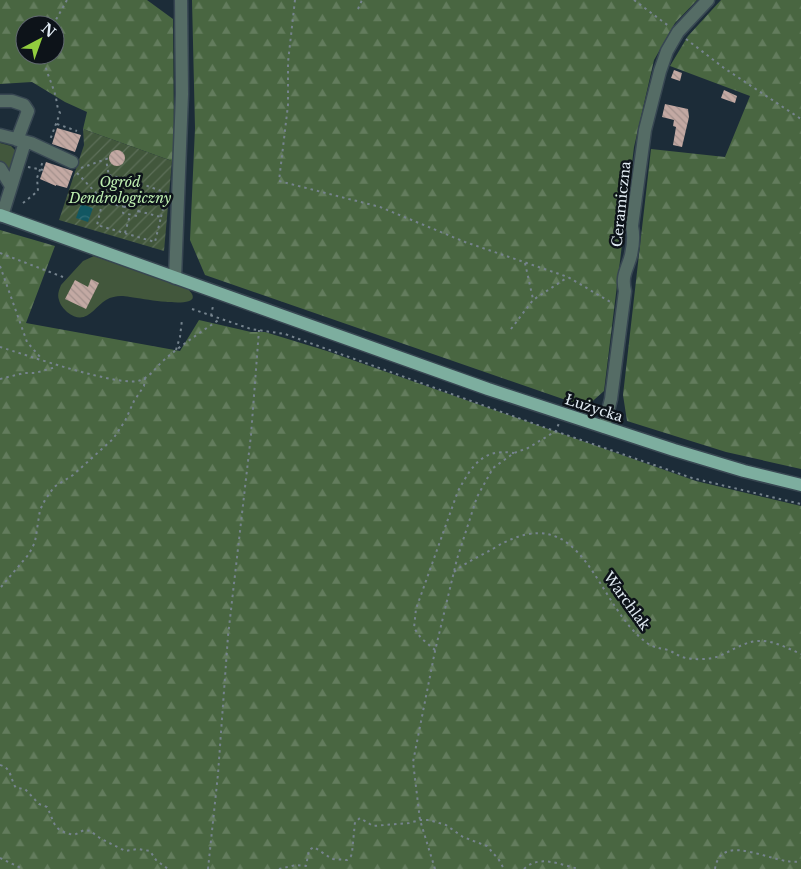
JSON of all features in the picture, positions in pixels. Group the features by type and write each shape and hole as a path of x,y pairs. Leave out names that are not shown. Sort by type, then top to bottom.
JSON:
{"main road":[{"name":"Łużycka","path":"1,216 488,389 674,450 744,471 801,485"}],"street":[{"name":"Ceramiczna","path":"604,426 611,399 625,269 631,257 634,233 632,226 645,130 660,71 668,50 708,0"},
{"path":"175,278 182,94 178,2"},
{"path":"0,101 24,105 28,111 18,164 1,216"},
{"path":"0,135 46,150 72,162"},
{"path":"0,168 11,186"}],"path":[{"path":"59,15 67,0"},
{"path":"295,0 288,62 288,105 279,181 380,208 465,242 568,277 622,309"},
{"path":"358,9 362,0"},
{"path":"634,0 724,68 801,119"},
{"path":"23,203 38,191 37,178 60,113 46,65"},
{"path":"57,124 77,131"},
{"path":"85,166 108,159 109,175 97,225 155,242 168,192 109,175"},
{"path":"72,162 75,170 103,203 125,207"},
{"path":"18,164 41,170"},
{"path":"133,202 139,183"},
{"path":"126,200 133,202 140,204 137,216 123,213 126,200"},
{"path":"138,211 161,217"},
{"path":"125,233 130,215"},
{"path":"0,253 63,277"},
{"path":"525,262 532,300"},
{"path":"0,266 27,342 42,360"},
{"path":"511,329 532,300 568,277"},
{"path":"211,316 213,306"},
{"path":"192,309 220,320 259,330 285,334 692,478 801,504"},
{"path":"176,350 182,320"},
{"path":"0,347 58,366 136,382 145,378 176,350 220,320"},
{"path":"208,869 218,774 228,636 251,435 259,330"},
{"path":"0,379 24,373 35,373 58,366"},
{"path":"1,587 29,554 35,542 40,510 45,500 54,487 85,465 113,439 144,386 145,378"},
{"path":"434,869 420,820 413,762 435,651 454,572 477,497 486,478 493,468 514,453 528,448 556,431 562,413"},
{"path":"435,651 421,638 414,628 416,609 458,491 468,473 488,454 500,451 514,453"},
{"name":"Warchlak","path":"454,572 506,541 539,532 555,536 566,542 582,556 606,593 636,633 654,647 669,650 683,657 701,658 718,657 757,641 770,641 801,654"},
{"path":"0,765 10,772 16,788 25,789 38,804 47,807 53,824 62,832 74,835 84,830 90,831 99,839 125,851 138,849 150,851 156,860 168,869"},
{"path":"279,869 296,865 306,866 309,850 314,847 332,859 344,860 351,856 357,820 360,818 373,826 409,823 420,820 429,820 446,825 462,836 486,846 496,855 504,869"},
{"path":"715,869 719,857 725,852 735,850 762,854 795,863 801,862"},
{"path":"0,858 23,869"},
{"path":"524,869 533,863 546,860 579,869"}],"green space":[{"path":"0,0 147,0 173,19 174,146 172,161 83,129 87,112 65,102 32,82 0,84"},
{"path":"192,0 697,0 675,23 654,60 634,147 604,391 586,407 205,275 190,240 195,128"},
{"path":"721,0 801,0 801,469 726,452 627,421 623,395 651,149 725,157 750,96 670,66 688,36"},
{"name":"Ogród Dendrologiczny","path":"83,129 172,161 164,251 59,220 84,145"},
{"path":"0,143 11,146 17,152 11,176 0,164"},
{"path":"0,230 55,246 26,323 180,351 199,320 251,332 265,332 327,351 696,481 801,506 801,869 0,869"},
{"path":"94,256 188,289 193,297 189,301 166,302 115,296 106,300 85,317 74,316 67,312 60,304 58,296 61,285 83,261"}],"water":[{"path":"81,204 93,208 88,222 76,218"}],"building":[{"path":"674,70 682,73 680,81 671,78"},
{"path":"724,90 737,96 735,103 721,98"},
{"path":"665,104 688,109 689,117 682,147 673,145 676,127 673,126 674,120 662,117"},
{"path":"57,128 81,135 75,152 52,144"},
{"path":"117,150 123,152 125,158 123,164 117,166 111,164 109,158 111,152"},
{"path":"46,162 73,171 67,188 56,186 40,179"},
{"path":"91,279 99,283 86,309 65,299 75,280 88,287"}]}
